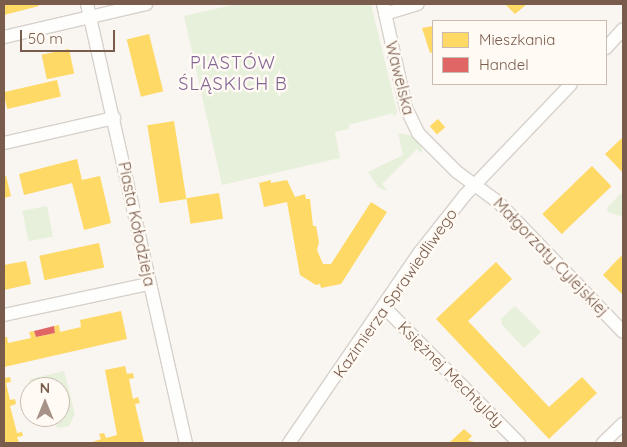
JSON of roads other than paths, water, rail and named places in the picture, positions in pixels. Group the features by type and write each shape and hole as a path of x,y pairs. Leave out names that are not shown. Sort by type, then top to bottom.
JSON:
{"street":[{"name":"Piasta Kołodzieja","path":"87,4 186,443"},
{"path":"4,37 146,4"},
{"path":"384,9 418,4"},
{"name":"Wawelska","path":"384,9 410,121 449,165 477,183"},
{"path":"607,47 623,29"},
{"name":"Kazimierza Sprawiedliwego","path":"289,443 420,252 477,183 570,85"},
{"path":"4,143 114,118"},
{"name":"Małgorzaty Cylejskiej","path":"477,183 623,332"},
{"path":"4,315 150,284"},
{"name":"Księżnej Mechtyldy","path":"383,306 519,443"},
{"path":"603,443 623,424"}],"district":[{"name":"PIASTÓW ŚLĄSKICH B","path":"233,74"}]}
